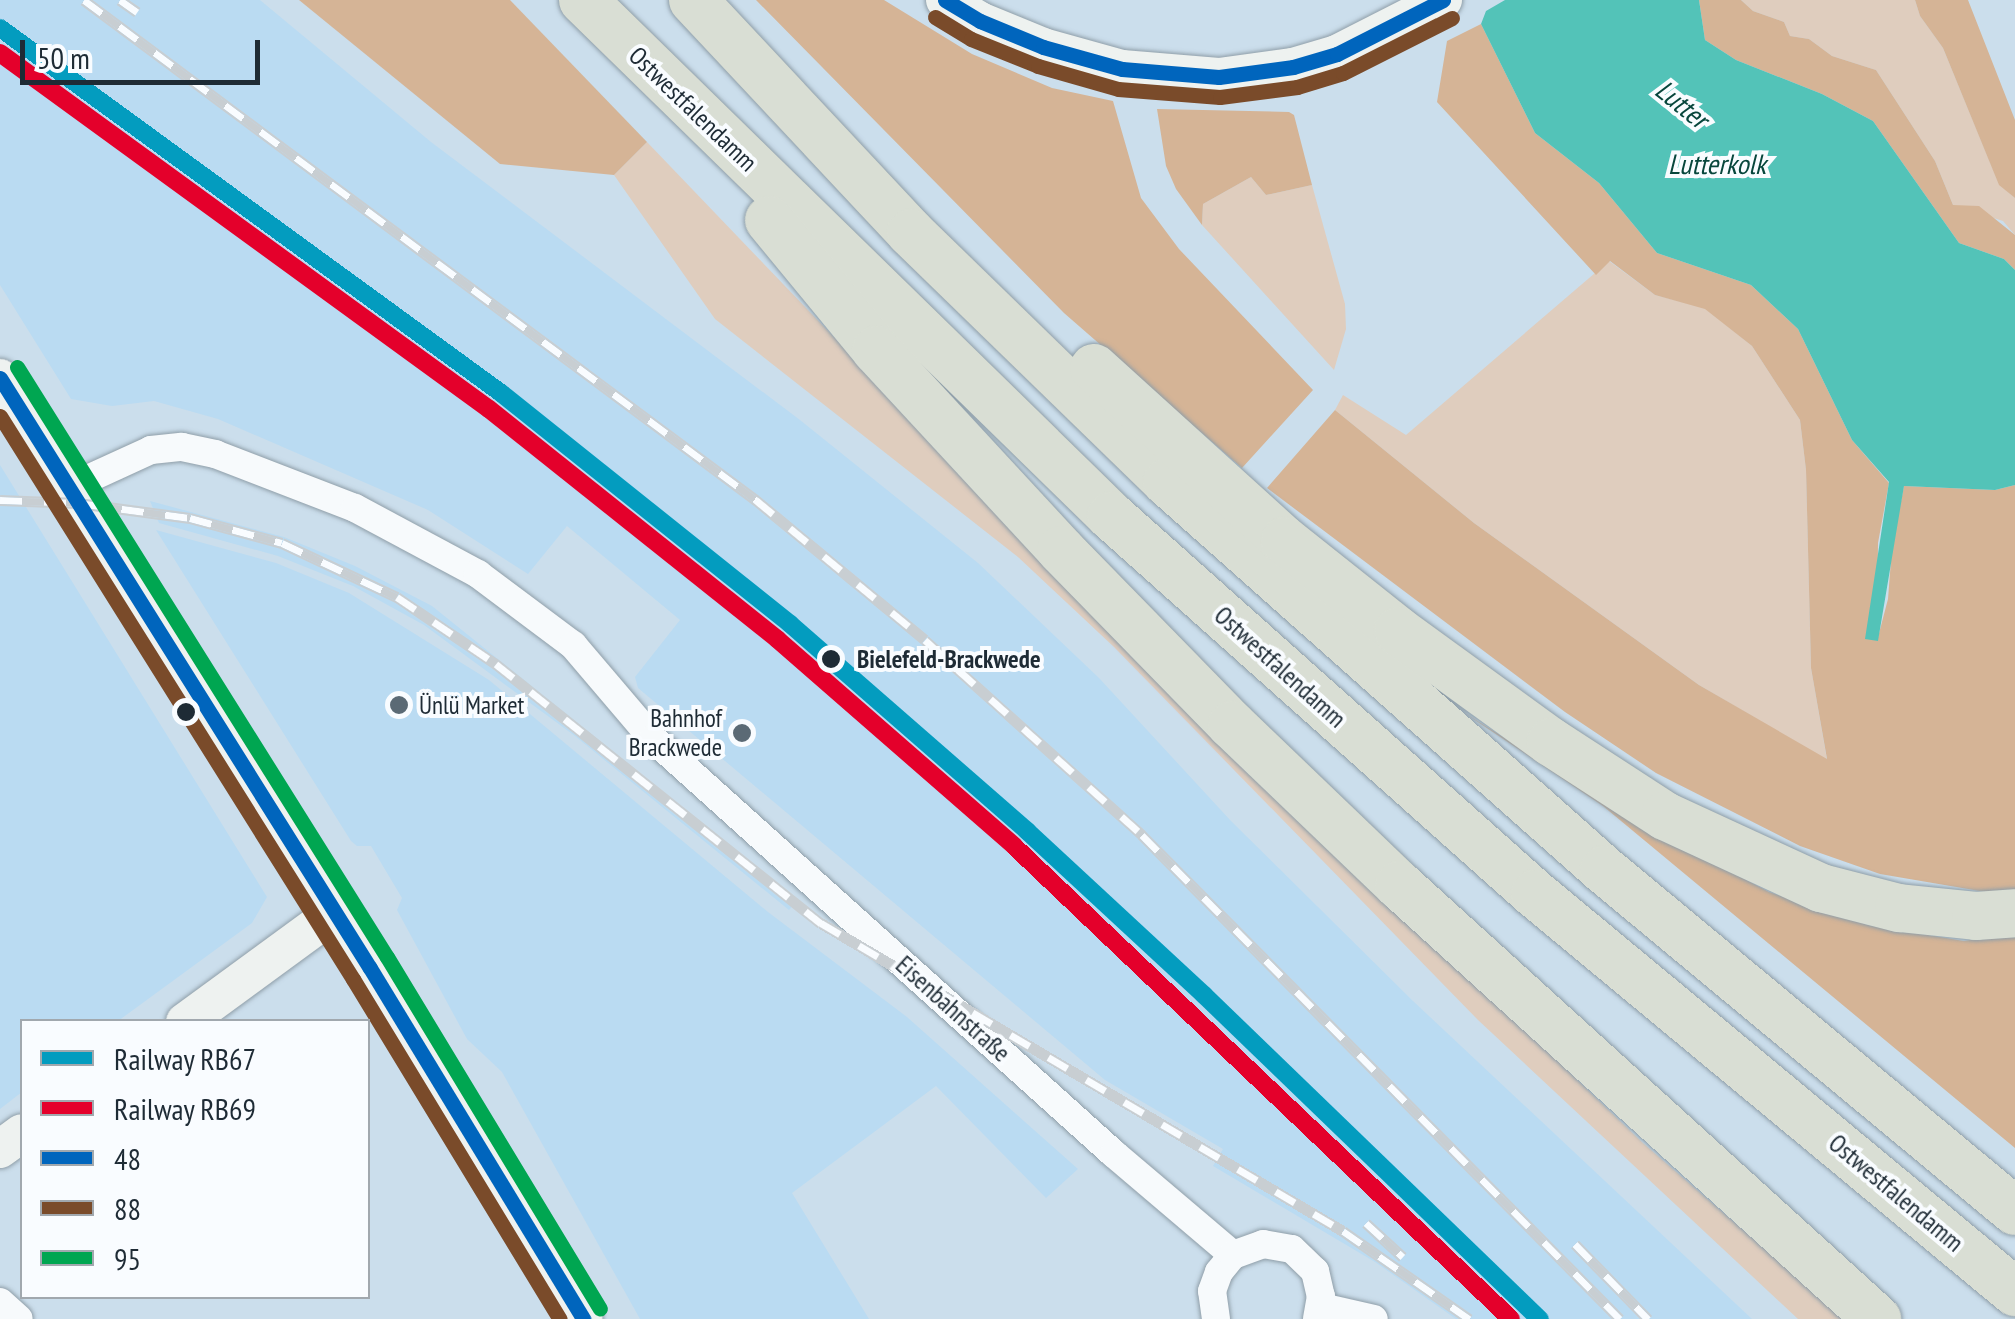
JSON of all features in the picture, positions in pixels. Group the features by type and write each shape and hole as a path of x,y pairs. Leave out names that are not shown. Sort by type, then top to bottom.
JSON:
{"highway":[{"name":"Ostwestfalendamm","path":"583,0 1112,516 1536,894 2007,1286"},
{"path":"693,0 911,233 1167,482 1604,870 2015,1211"},
{"path":"618,36 876,350 1061,550 1232,725 1399,885 1877,1319"},
{"path":"756,66 928,210 1286,541 1551,742 1665,816 1821,888 1899,908 1976,916 2015,913"}],"street":[{"path":"945,0 980,22 1043,47 1122,69 1219,77 1293,67 1337,54 1444,0"},
{"path":"0,378 582,1319"},
{"name":"Eisenbahnstraße","path":"68,488 151,450 182,447 215,454 355,508 421,540 478,574 573,646 636,722 682,765 1114,1154 1233,1255"},
{"path":"189,1019 334,913"},
{"path":"1216,1319 1215,1281 1233,1255 1262,1244 1292,1250 1315,1271 1319,1313 1374,1319"},
{"path":"0,1302 19,1319"}],"shaded area":[{"path":"0,0 260,0 431,142 800,420 978,563 1099,678 1231,821 1413,1001 1752,1319 1456,1319 1375,1262 1213,1166 1223,1149 1105,1080 638,688 635,677 680,620 567,526 528,574 428,510 218,419 154,401 112,406 71,399 0,285"},
{"path":"299,0 510,0 647,142 614,175 500,164"},
{"path":"756,0 884,0 972,54 1052,88 1113,101 1141,198 1179,249 1313,390 1242,468 1064,313"},
{"path":"1699,0 1741,0 1753,11 1784,22 1790,36 1809,39 1832,56 1876,70 1935,161 1953,205 1979,206 2015,235 2015,270 2004,259 1959,243 1873,121 1822,94 1736,60 1705,40"},
{"path":"1741,0 1915,0 1920,16 1943,48 1999,184 2015,198 2015,235 2003,221 1953,205 1935,161 1876,70 1832,56 1809,39 1790,36 1784,22 1753,11"},
{"path":"1915,0 1968,0 2015,120 2015,198 1999,185 1943,48 1920,16"},
{"path":"1481,24 1535,133 1599,183 1657,253 1751,285 1798,329 1852,440 1889,483 1878,543 1877,641 1888,599 1892,547 1904,486 1995,490 2015,485 2015,897 1880,874 1800,846 1656,773 1565,712 1267,488 1335,410 1474,523 1699,685 1827,759 1811,668 1806,470 1800,420 1752,346 1705,309 1655,295 1610,261 1596,275 1437,102 1447,41"},
{"path":"1157,109 1289,112 1294,115 1312,185 1266,195 1251,177 1203,204 1202,225 1176,189 1166,166"},
{"path":"647,142 1198,717 1643,1143 1845,1319 1798,1319 1478,1020 1114,647 1018,557 715,319 614,175"},
{"path":"1251,177 1266,195 1312,185 1345,304 1346,329 1334,370 1202,225 1203,204"},
{"path":"1609,261 1655,295 1705,308 1752,346 1800,420 1806,470 1811,668 1827,760 1699,685 1474,523 1335,410 1343,395 1406,435"},
{"path":"0,465 267,897 252,923 121,1019 20,1019 20,1094 0,1109"},
{"path":"150,501 284,537 355,566 432,606 798,900 789,910 575,736 424,625 353,586 278,556 159,523"},
{"path":"156,530 276,563 349,593 489,680 768,912 907,1017 1078,1169 1046,1198 936,1086 792,1193 869,1319 640,1319 502,1072 467,1039 397,910 402,898 371,846 357,846 351,841"},
{"path":"1463,712 1645,826 1769,892 1868,925 1964,941 2015,933 2015,1148 1603,806"}],"water":[{"name":"Lutterkolk","path":"1505,0 1699,0 1705,40 1736,60 1822,94 1873,121 1959,243 2004,259 2015,270 2015,485 1995,490 1904,486 1878,641 1865,639 1889,482 1852,440 1798,329 1751,285 1657,253 1599,183 1535,133 1481,24 1486,11"}],"railway":[{"path":"84,0 756,500 925,640 1142,835 1620,1319"},
{"path":"120,0 137,12"},
{"path":"0,500 78,503 190,518 282,543 397,597 496,664 821,923 1343,1231 1469,1319"},
{"path":"1366,1223 1403,1257"},
{"path":"1575,1244 1648,1319"}],"rail line":[{"name":"RB67","path":"0,28 501,393 790,624 1027,831 1204,995 1540,1319"},
{"name":"RB69","path":"0,53 489,409 777,639 1014,846 1511,1319"}],"transit line":[{"name":"48","path":"945,0 980,21 1043,47 1122,69 1219,77 1293,67 1337,54 1443,0"},
{"name":"88","path":"935,17 971,39 1038,66 1118,89 1220,97 1297,87 1343,73 1452,18"},
{"name":"95","path":"17,367 387,957 600,1309"},
{"name":"48","path":"0,378 370,968 583,1319"},
{"name":"88","path":"0,416 353,979 560,1319"}],"place":[{"name":"Bielefeld-Brackwede","path":"831,659"},
{"name":"Ünlü Market","path":"399,705"},
{"name":"Bahnhof Brackwede","path":"742,733"}],"water label":[{"name":"Lutter","path":"1682,104"}]}
